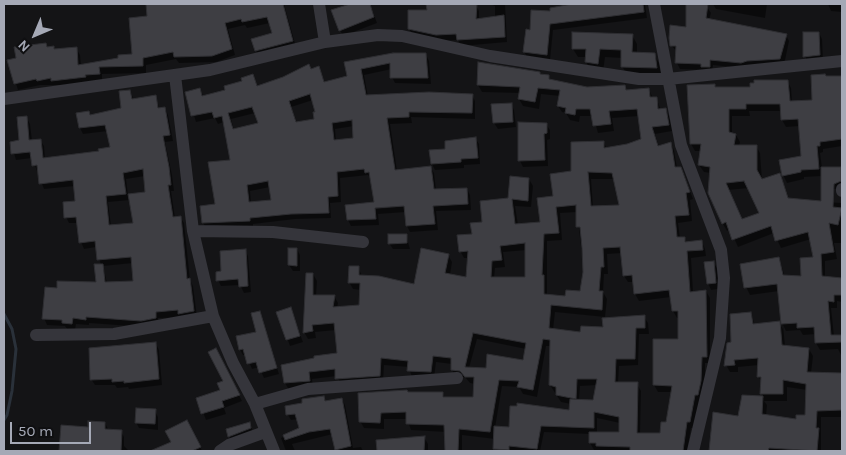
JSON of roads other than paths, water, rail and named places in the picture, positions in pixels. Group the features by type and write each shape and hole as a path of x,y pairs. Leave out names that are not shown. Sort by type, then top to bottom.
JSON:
{"street":[{"path":"319,4 325,42"},
{"path":"654,4 681,145 721,250 724,278 720,338 693,451"},
{"path":"4,99 210,70 325,42 358,36 402,36 500,57 639,78 668,79 842,61"},
{"path":"175,75 193,232 213,316 233,364 255,404 274,451"},
{"path":"193,232 273,232 363,242"},
{"path":"36,334 114,334 213,316"},
{"path":"255,404 308,389 457,378"},
{"path":"220,451 229,445 265,432"}],"waterway":[{"path":"4,314 12,329 16,349 12,391 7,415 4,420"}]}
